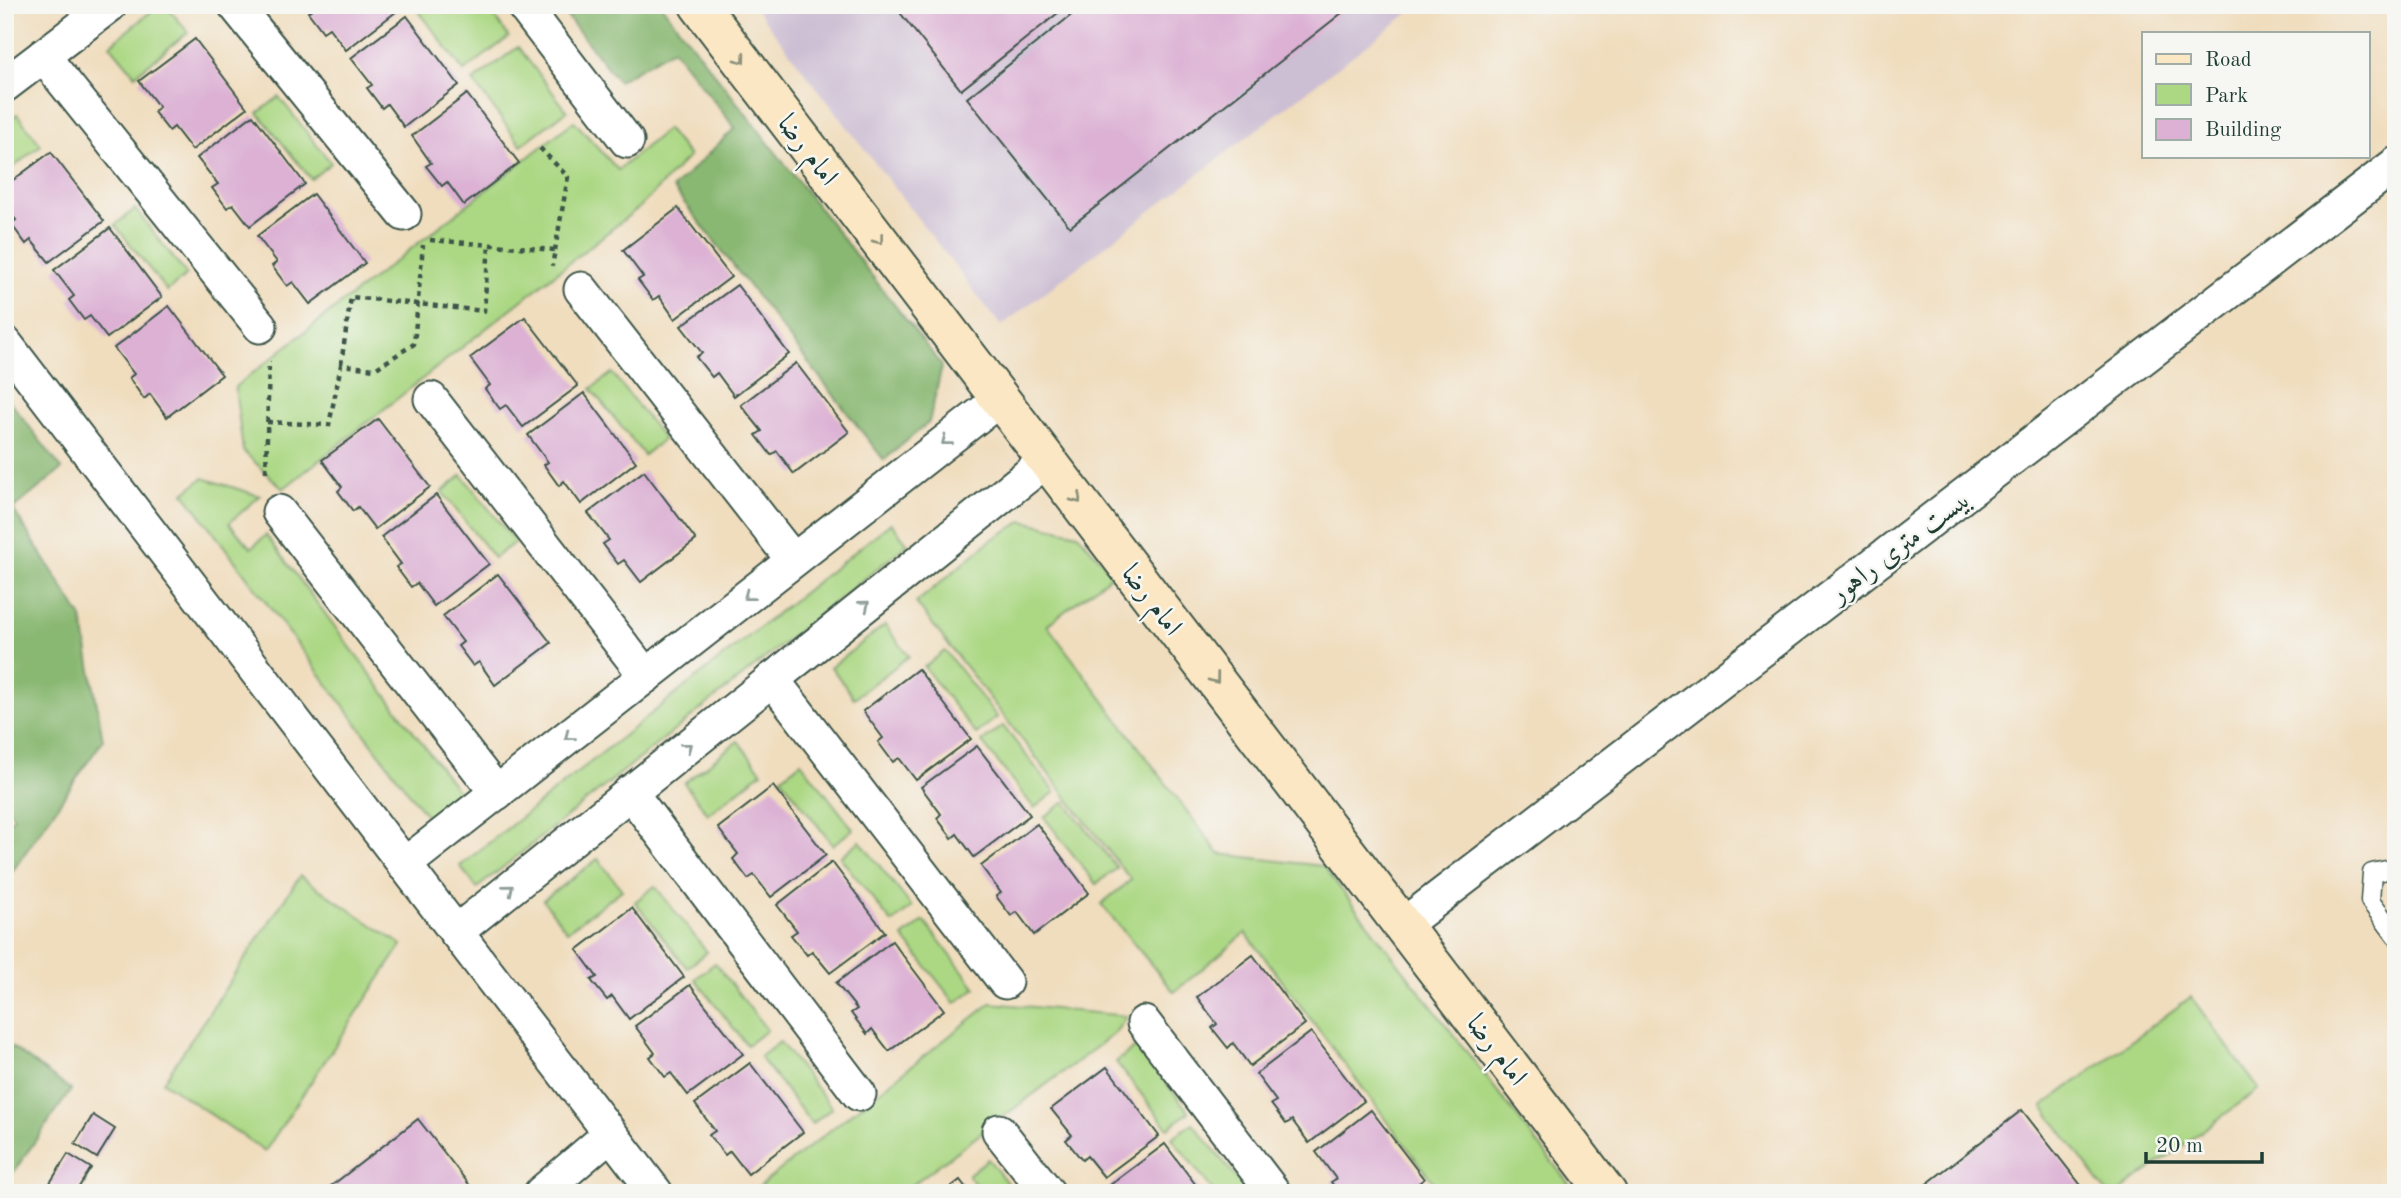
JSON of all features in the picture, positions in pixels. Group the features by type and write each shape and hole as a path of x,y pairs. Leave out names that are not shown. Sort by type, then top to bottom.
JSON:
{"main road":[{"name":"امام رضا","path":"699,5 1607,1193"}],"street":[{"path":"5,85 110,5"},
{"path":"236,5 404,214"},
{"path":"523,5 627,141"},
{"path":"43,56 260,326"},
{"name":"بیست متری راهور","path":"1403,925 2396,164"},
{"path":"566,283 793,560"},
{"path":"5,343 656,1193"},
{"path":"431,399 646,676"},
{"path":"404,865 1000,399"},
{"path":"456,932 1047,460"},
{"path":"279,512 497,793"},
{"path":"772,679 1005,982"},
{"path":"630,792 859,1094"},
{"path":"1144,1023 1274,1193"},
{"path":"999,1131 1048,1193"},
{"path":"541,1193 610,1134"}],"lane":[{"path":"2396,868 2372,873 2370,901 2396,936"}],"path":[{"path":"540,148 568,177 555,250 566,283"},
{"path":"341,365 375,369 414,344 424,239 555,250"},
{"path":"267,422 329,425 351,296 484,311 489,245"},
{"path":"266,472 269,361"}],"shaded area":[{"path":"753,5 1419,5 1001,326"}],"green space":[{"path":"159,5 166,5 188,32 135,75 110,45"},
{"path":"486,5 509,37 464,71 415,6"},
{"path":"558,5 661,5 942,366 929,422 884,460 673,188 735,128 673,49 618,81"},
{"path":"518,47 567,111 521,145 473,81"},
{"path":"279,97 331,163 311,179 258,113"},
{"path":"17,114 41,145 5,174 5,124"},
{"path":"574,121 618,170 667,129 689,156 641,206 283,489 243,451 235,387"},
{"path":"135,209 187,275 167,291 115,225"},
{"path":"612,373 664,439 644,455 591,389"},
{"path":"5,395 62,469 13,509 82,618 103,740 5,882 5,825 14,817 5,804"},
{"path":"462,475 515,542 494,558 442,492"},
{"path":"203,478 260,496 229,523 251,548 266,535 464,799 431,822 184,493"},
{"path":"1023,521 1078,534 1113,574 1047,625 1219,854 1323,866 1576,1193 1423,1193 1434,1183 1246,933 1174,992 1101,904 1131,880 916,603 991,540"},
{"path":"891,523 908,544 477,888 460,866"},
{"path":"885,625 909,656 854,698 831,667"},
{"path":"945,651 997,717 976,734 924,667"},
{"path":"1003,726 1055,792 1034,808 982,742"},
{"path":"738,741 762,772 708,814 684,783"},
{"path":"801,762 853,829 833,845 781,778"},
{"path":"1065,802 1117,868 1096,884 1044,817"},
{"path":"860,841 912,907 892,923 840,857"},
{"path":"598,859 622,890 567,931 543,900"},
{"path":"300,876 402,945 265,1151 163,1082"},
{"path":"655,886 707,952 687,968 635,902"},
{"path":"924,921 976,988 955,1003 903,937"},
{"path":"715,963 767,1030 747,1045 695,979"},
{"path":"2191,997 2259,1089 2118,1193 2107,1193 2043,1106"},
{"path":"991,1003 1127,1016 1114,1034 901,1193 751,1193"},
{"path":"5,1042 71,1090 5,1184"},
{"path":"780,1042 832,1108 812,1124 760,1057"},
{"path":"1137,1046 1189,1112 1168,1128 1116,1062"},
{"path":"1193,1123 1245,1189 1241,1193 1215,1193 1172,1138"},
{"path":"988,1159 1015,1193 982,1193 968,1175"}],"building":[{"path":"311,5 398,5 401,8 346,50 329,28 323,32 308,12 313,8"},
{"path":"894,5 1068,5 961,90"},
{"path":"1084,5 1352,5 1070,227 967,98"},
{"path":"407,16 459,85 404,127 387,104 382,108 367,88 372,85 351,58"},
{"path":"195,39 247,108 192,150 174,127 169,131 154,112 159,107 139,81"},
{"path":"467,94 519,163 464,205 447,182 442,186 426,166 431,163 412,136"},
{"path":"253,115 305,184 250,226 233,204 227,208 212,188 218,184 197,158"},
{"path":"51,152 104,221 49,262 31,240 26,244 11,224 16,220 5,206 5,186"},
{"path":"313,194 365,263 310,304 293,282 287,286 272,266 277,262 257,236"},
{"path":"678,208 731,277 675,319 659,296 653,300 638,280 643,277 623,250"},
{"path":"110,228 162,297 107,338 90,316 84,320 69,300 74,296 54,270"},
{"path":"737,285 789,354 734,396 717,373 712,377 696,357 702,353 681,326"},
{"path":"169,306 222,375 167,417 150,394 144,399 129,378 134,374 114,348"},
{"path":"525,317 578,386 523,427 506,405 500,409 485,389 490,385 470,358"},
{"path":"796,363 849,432 794,474 777,451 771,455 756,435 762,431 741,405"},
{"path":"584,393 636,462 581,504 564,481 559,486 544,465 548,462 528,435"},
{"path":"378,419 430,487 375,529 358,507 353,511 338,491 342,487 322,460"},
{"path":"644,471 696,540 641,582 624,560 618,564 603,544 609,540 588,513"},
{"path":"436,495 489,564 434,606 417,583 411,587 396,567 401,564 381,537"},
{"path":"498,574 551,643 495,685 479,662 473,666 458,646 463,642 443,616"},
{"path":"918,669 971,739 916,780 899,758 893,762 878,742 883,738 863,711"},
{"path":"977,746 1030,815 974,857 957,834 952,838 937,818 941,814 921,787"},
{"path":"773,786 826,855 771,897 754,875 748,879 733,859 738,854 718,828"},
{"path":"1037,824 1089,893 1034,935 1017,912 1011,916 996,896 1001,893 981,866"},
{"path":"832,862 885,932 830,973 812,951 807,955 791,935 797,931 777,905"},
{"path":"632,908 684,977 629,1019 612,996 607,1000 591,980 597,977 577,950"},
{"path":"892,941 944,1010 889,1051 872,1029 867,1034 851,1013 857,1009 836,983"},
{"path":"1253,955 1305,1024 1250,1066 1233,1043 1228,1048 1212,1028 1217,1024 1197,997"},
{"path":"690,985 743,1054 688,1095 671,1073 665,1077 650,1057 655,1053 635,1026"},
{"path":"1311,1032 1364,1101 1309,1143 1292,1120 1286,1124 1271,1104 1276,1101 1256,1074"},
{"path":"750,1063 803,1132 748,1174 730,1151 725,1155 709,1135 715,1131 695,1104"},
{"path":"1107,1067 1159,1136 1104,1177 1087,1156 1082,1160 1066,1140 1072,1135 1051,1109"},
{"path":"1371,1110 1424,1179 1406,1193 1339,1193 1331,1182 1336,1179 1316,1152"},
{"path":"2022,1110 2087,1193 1915,1193"},
{"path":"93,1115 115,1129 97,1158 75,1144"},
{"path":"418,1119 471,1187 463,1193 322,1193"},
{"path":"1165,1144 1202,1193 1115,1193 1110,1185"},
{"path":"68,1154 91,1168 75,1193 66,1193 50,1183"},
{"path":"960,1180 970,1193 943,1193"}]}
